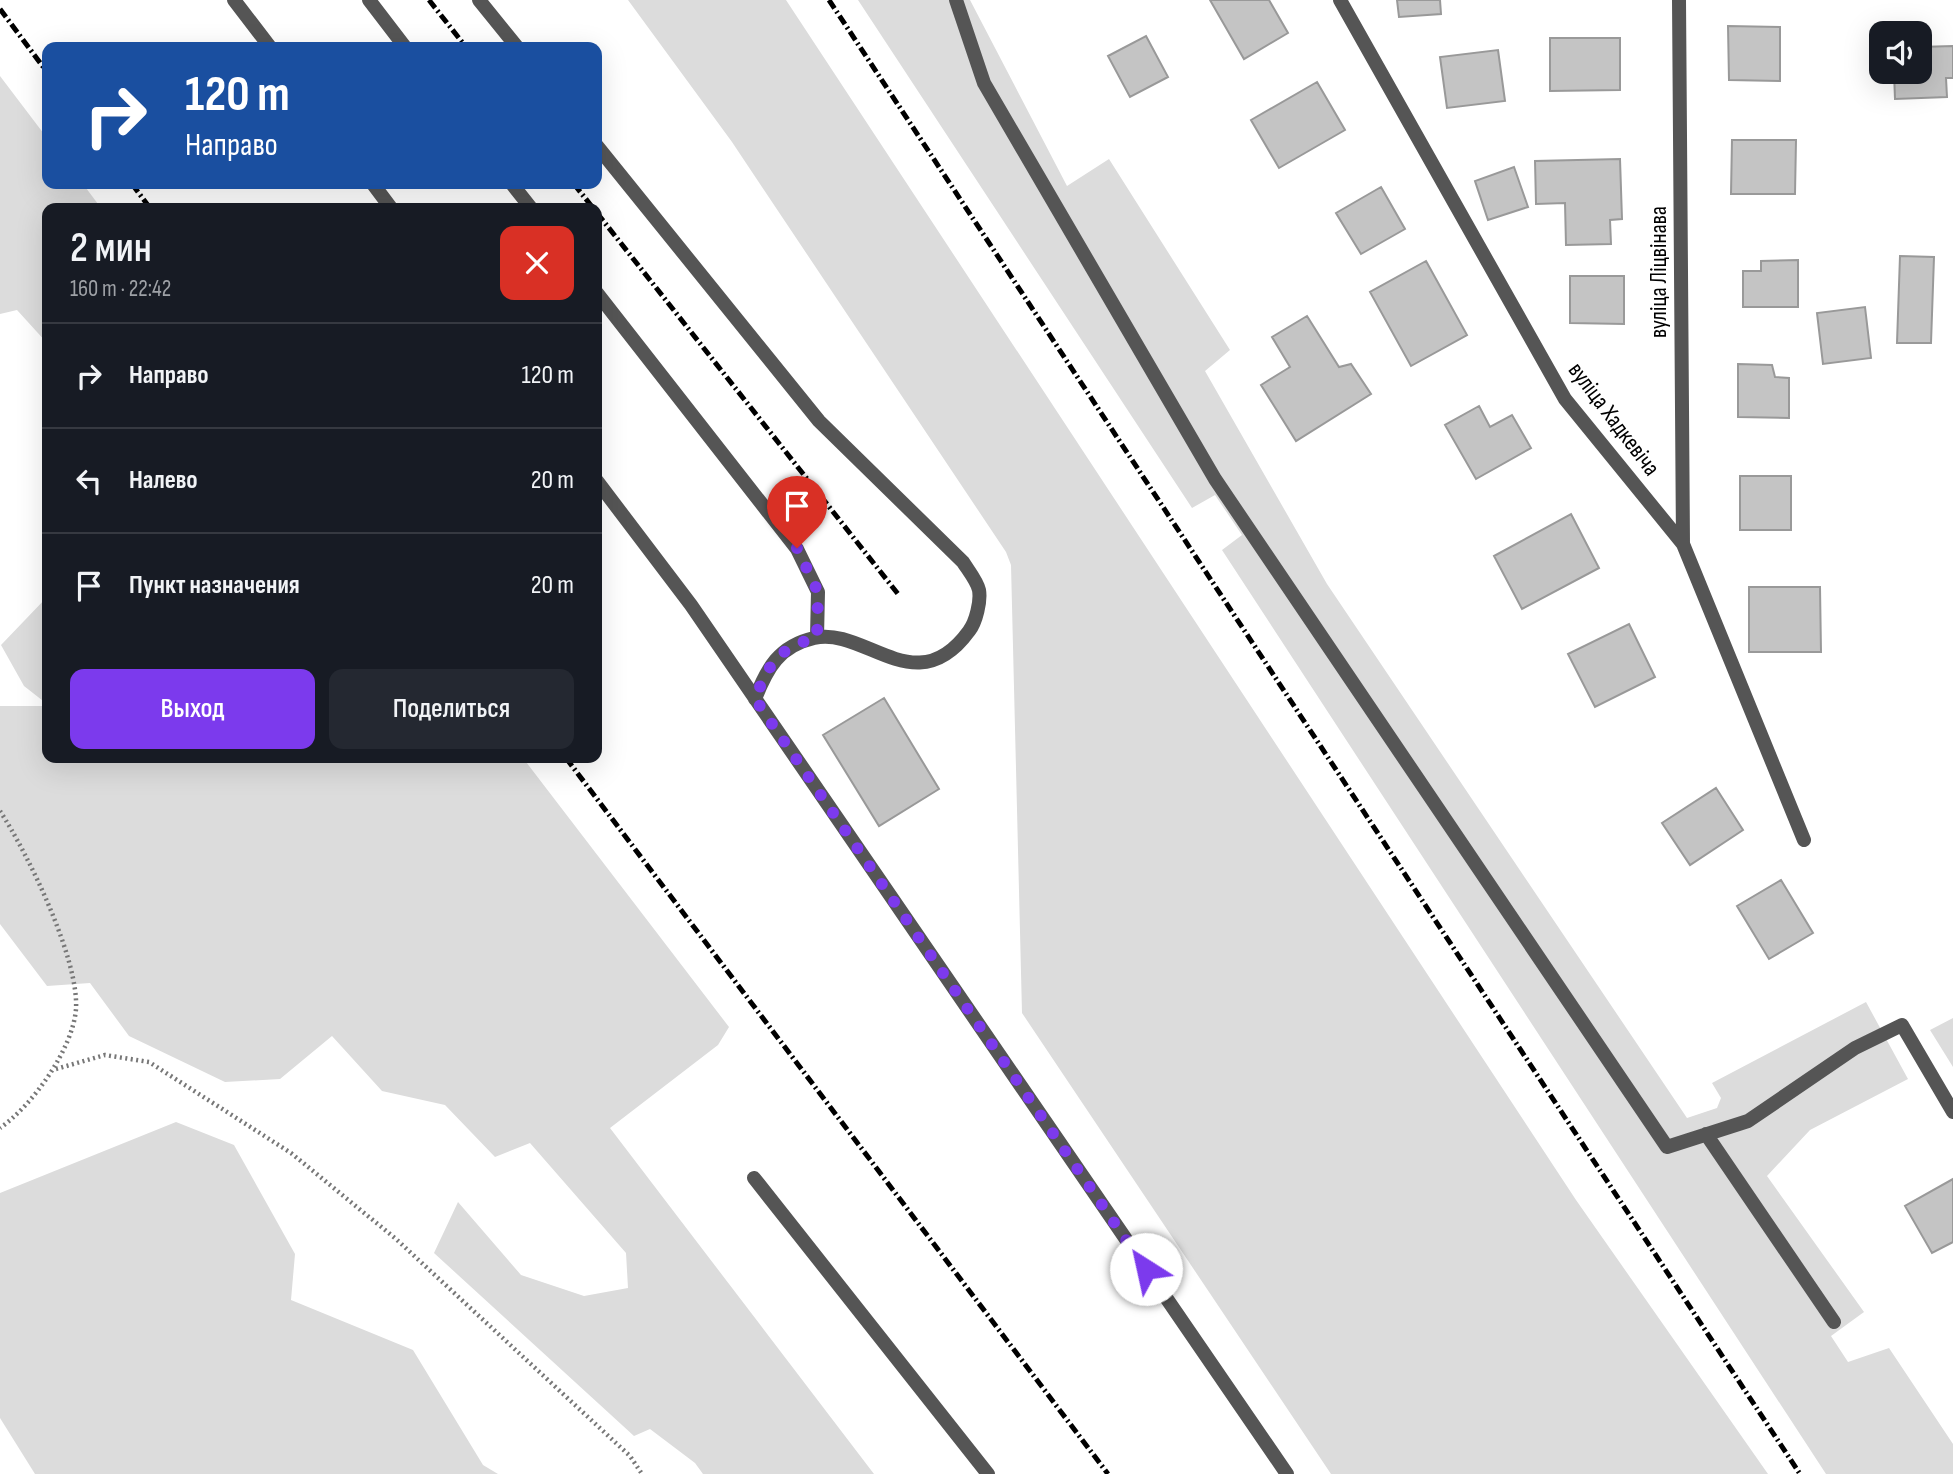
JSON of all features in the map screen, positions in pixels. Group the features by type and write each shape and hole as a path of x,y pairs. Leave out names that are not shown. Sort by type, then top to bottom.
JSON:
{"street":[{"path":"234,0 266,42"},
{"path":"369,0 401,42"},
{"path":"479,0 513,42"},
{"path":"956,0 984,83 1215,480 1667,1147 1748,1121 1856,1048 1902,1025 1953,1112"},
{"name":"вуліца Хадкевіча","path":"1340,0 1565,399 1683,544 1804,840"},
{"name":"вуліца Ліцвінава","path":"1679,0 1683,544"},
{"path":"602,152 819,421 963,562 979,589 974,624 957,648 928,661 891,660 844,640 817,637 789,646 768,667 755,699"},
{"path":"516,189 527,203"},
{"path":"602,299 797,548 818,592 817,637"},
{"path":"602,488 691,605 1287,1474"},
{"path":"1706,1134 1834,1322"},
{"path":"754,1178 988,1474"}],"path":[{"path":"0,811 19,840 70,961 76,1010 56,1069 0,1128"},
{"path":"56,1069 105,1055 149,1062 290,1153 396,1239 630,1456 642,1474"}],"shaded area":[{"path":"628,0 786,0 1576,1200 1768,1474 1331,1474 1022,1013 1011,565 1006,552 732,142"},
{"path":"858,0 970,0 1067,186 1109,159 1230,350 1205,371 1327,584 1687,1118 1717,1108 1721,1098 1712,1083 1866,1002 1908,1079 1810,1130 1767,1176 1864,1312 1831,1336 1848,1362 1889,1348 1953,1444 1953,1474 1826,1474 1222,550 1242,535 1215,495 1192,508"},
{"path":"0,76 42,131 42,189 87,189 97,203 42,203 42,338 17,310 0,314"},
{"path":"42,602 42,700 24,686 1,645"},
{"path":"0,706 42,706 42,763 527,763 729,1027 718,1045 610,1128 874,1474 703,1474 695,1463 650,1429 634,1436 434,1253 458,1202 521,1275 584,1296 628,1288 626,1253 530,1143 495,1157 445,1105 382,1091 332,1036 280,1079 225,1082 129,1036 90,983 47,986 0,924"},
{"path":"1953,1018 1953,1067 1930,1030"},
{"path":"176,1122 234,1145 295,1254 291,1300 413,1350 483,1465 498,1474 35,1474 0,1418 0,1193"}],"building":[{"path":"1210,0 1269,0 1288,33 1244,59"},
{"path":"1397,0 1440,0 1441,14 1399,17"},
{"path":"1728,26 1780,27 1780,81 1729,80"},
{"path":"1146,36 1168,77 1130,97 1108,56"},
{"path":"1550,38 1620,38 1620,90 1550,91"},
{"path":"1953,46 1953,78 1946,78 1947,97 1895,99 1894,84 1932,84 1932,47"},
{"path":"1498,50 1505,101 1447,108 1440,57"},
{"path":"1317,82 1345,130 1279,168 1251,120"},
{"path":"1732,140 1796,140 1795,194 1731,194"},
{"path":"1620,159 1622,219 1610,220 1611,244 1566,245 1565,203 1536,204 1535,161"},
{"path":"1514,167 1528,207 1488,220 1475,181"},
{"path":"1381,187 1405,229 1361,254 1336,213"},
{"path":"1900,256 1934,257 1931,343 1897,343"},
{"path":"1798,260 1798,307 1743,307 1743,271 1761,271 1761,261"},
{"path":"1426,261 1467,335 1411,366 1370,292"},
{"path":"1570,276 1624,276 1624,324 1570,323"},
{"path":"1865,307 1871,358 1823,364 1817,313"},
{"path":"1307,316 1339,367 1351,364 1371,394 1296,441 1261,385 1290,367 1272,337"},
{"path":"1738,364 1772,365 1775,377 1789,378 1789,418 1738,417"},
{"path":"1479,406 1490,427 1512,415 1531,448 1476,479 1445,425"},
{"path":"1740,476 1791,476 1791,530 1740,530"},
{"path":"1571,514 1599,568 1522,609 1494,556"},
{"path":"1749,587 1820,587 1821,652 1749,652"},
{"path":"1629,624 1655,677 1595,707 1568,654"},
{"path":"884,698 939,789 879,826 823,735"},
{"path":"1716,788 1743,830 1690,865 1662,823"},
{"path":"1781,880 1813,933 1769,959 1737,906"},
{"path":"1953,1179 1953,1242 1932,1253 1905,1206"}],"railway":[{"path":"429,0 462,42"},
{"path":"829,0 1800,1474"},
{"path":"0,9 42,65"},
{"path":"136,189 146,203"},
{"path":"578,189 589,203"},
{"path":"602,219 898,594"},
{"path":"570,763 1108,1474"}],"route":[{"path":"797,548 818,592 817,637 789,646 768,667 755,699 1146,1269"}]}
